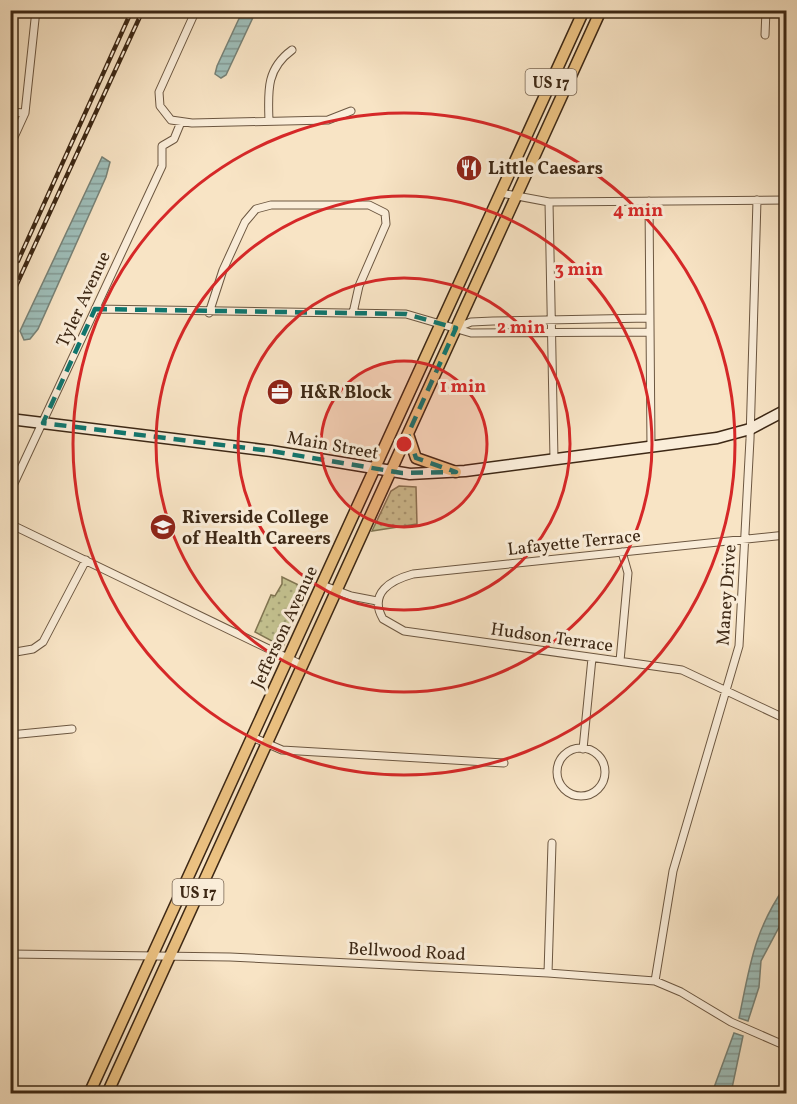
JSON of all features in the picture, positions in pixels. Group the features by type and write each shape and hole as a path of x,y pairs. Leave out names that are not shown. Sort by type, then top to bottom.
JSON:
{"main road":[{"name":"Jefferson Avenue","path":"88,1094 584,10"},
{"name":"Jefferson Avenue","path":"107,1094 601,10"},
{"name":"Main Street","path":"10,419 274,451 410,474 456,472 717,438 750,429 786,410"},
{"path":"408,434 416,458 456,472"}],"street":[{"path":"10,146 25,113 36,10"},
{"path":"196,10 159,92 163,114 171,120 181,123 328,120 351,111"},
{"path":"765,35 766,10"},
{"path":"269,121 270,75 281,58 292,50"},
{"path":"10,112 25,113"},
{"name":"Tyler Avenue","path":"10,492 162,166 162,146 174,139 181,123"},
{"path":"501,193 549,202 786,200"},
{"name":"Maney Drive","path":"655,981 673,871 728,691 742,625 757,200"},
{"path":"649,201 651,447"},
{"path":"549,202 554,459"},
{"path":"209,313 239,232 256,209 271,205 369,205 384,213 386,224 359,286 353,313"},
{"path":"95,309 209,313 406,314 442,322 471,333 650,332"},
{"path":"456,328 471,322 649,318"},
{"path":"517,333 518,320"},
{"path":"10,524 303,665"},
{"name":"Lafayette Terrace","path":"377,601 381,591 391,581 413,574 786,535"},
{"path":"620,661 628,573 622,552"},
{"path":"10,652 33,649 43,642 86,560"},
{"path":"322,585 336,591 377,601"},
{"name":"Hudson Terrace","path":"377,601 382,619 404,631 682,670 786,719"},
{"path":"583,748 592,658"},
{"path":"10,735 72,729"},
{"path":"252,737 282,750 504,763"},
{"path":"583,748 600,757 605,774 598,789 580,796 565,790 557,773 564,756 583,748"},
{"path":"548,973 552,843"},
{"name":"Bellwood Road","path":"10,954 170,955 548,973 655,981 681,992 731,1022 786,1046"}],"highlighted area":[{"path":"95,309 406,314 456,328 408,434 416,458 456,472 402,473 271,451 43,423"}],"shaded area":[{"path":"399,486 416,487 417,524 372,531 391,491"},
{"path":"282,577 309,590 283,647 255,632 271,595 275,596 282,584"}],"water":[{"path":"243,10 256,11 226,75 221,78 215,74 217,66"},
{"path":"102,157 110,162 106,177 38,329 30,339 24,340 20,331"},
{"path":"786,885 786,914 761,961 759,987 748,1021 739,1018 755,948 767,917"},
{"path":"734,1033 743,1036 731,1093 712,1093"}],"railway":[{"path":"18,261 132,10"},
{"path":"10,299 143,10"}],"place":[{"name":"Little Caesars","path":"469,168"},
{"name":"H&R Block","path":"280,392"},
{"name":"Riverside College of Health Careers","path":"163,527"}]}
